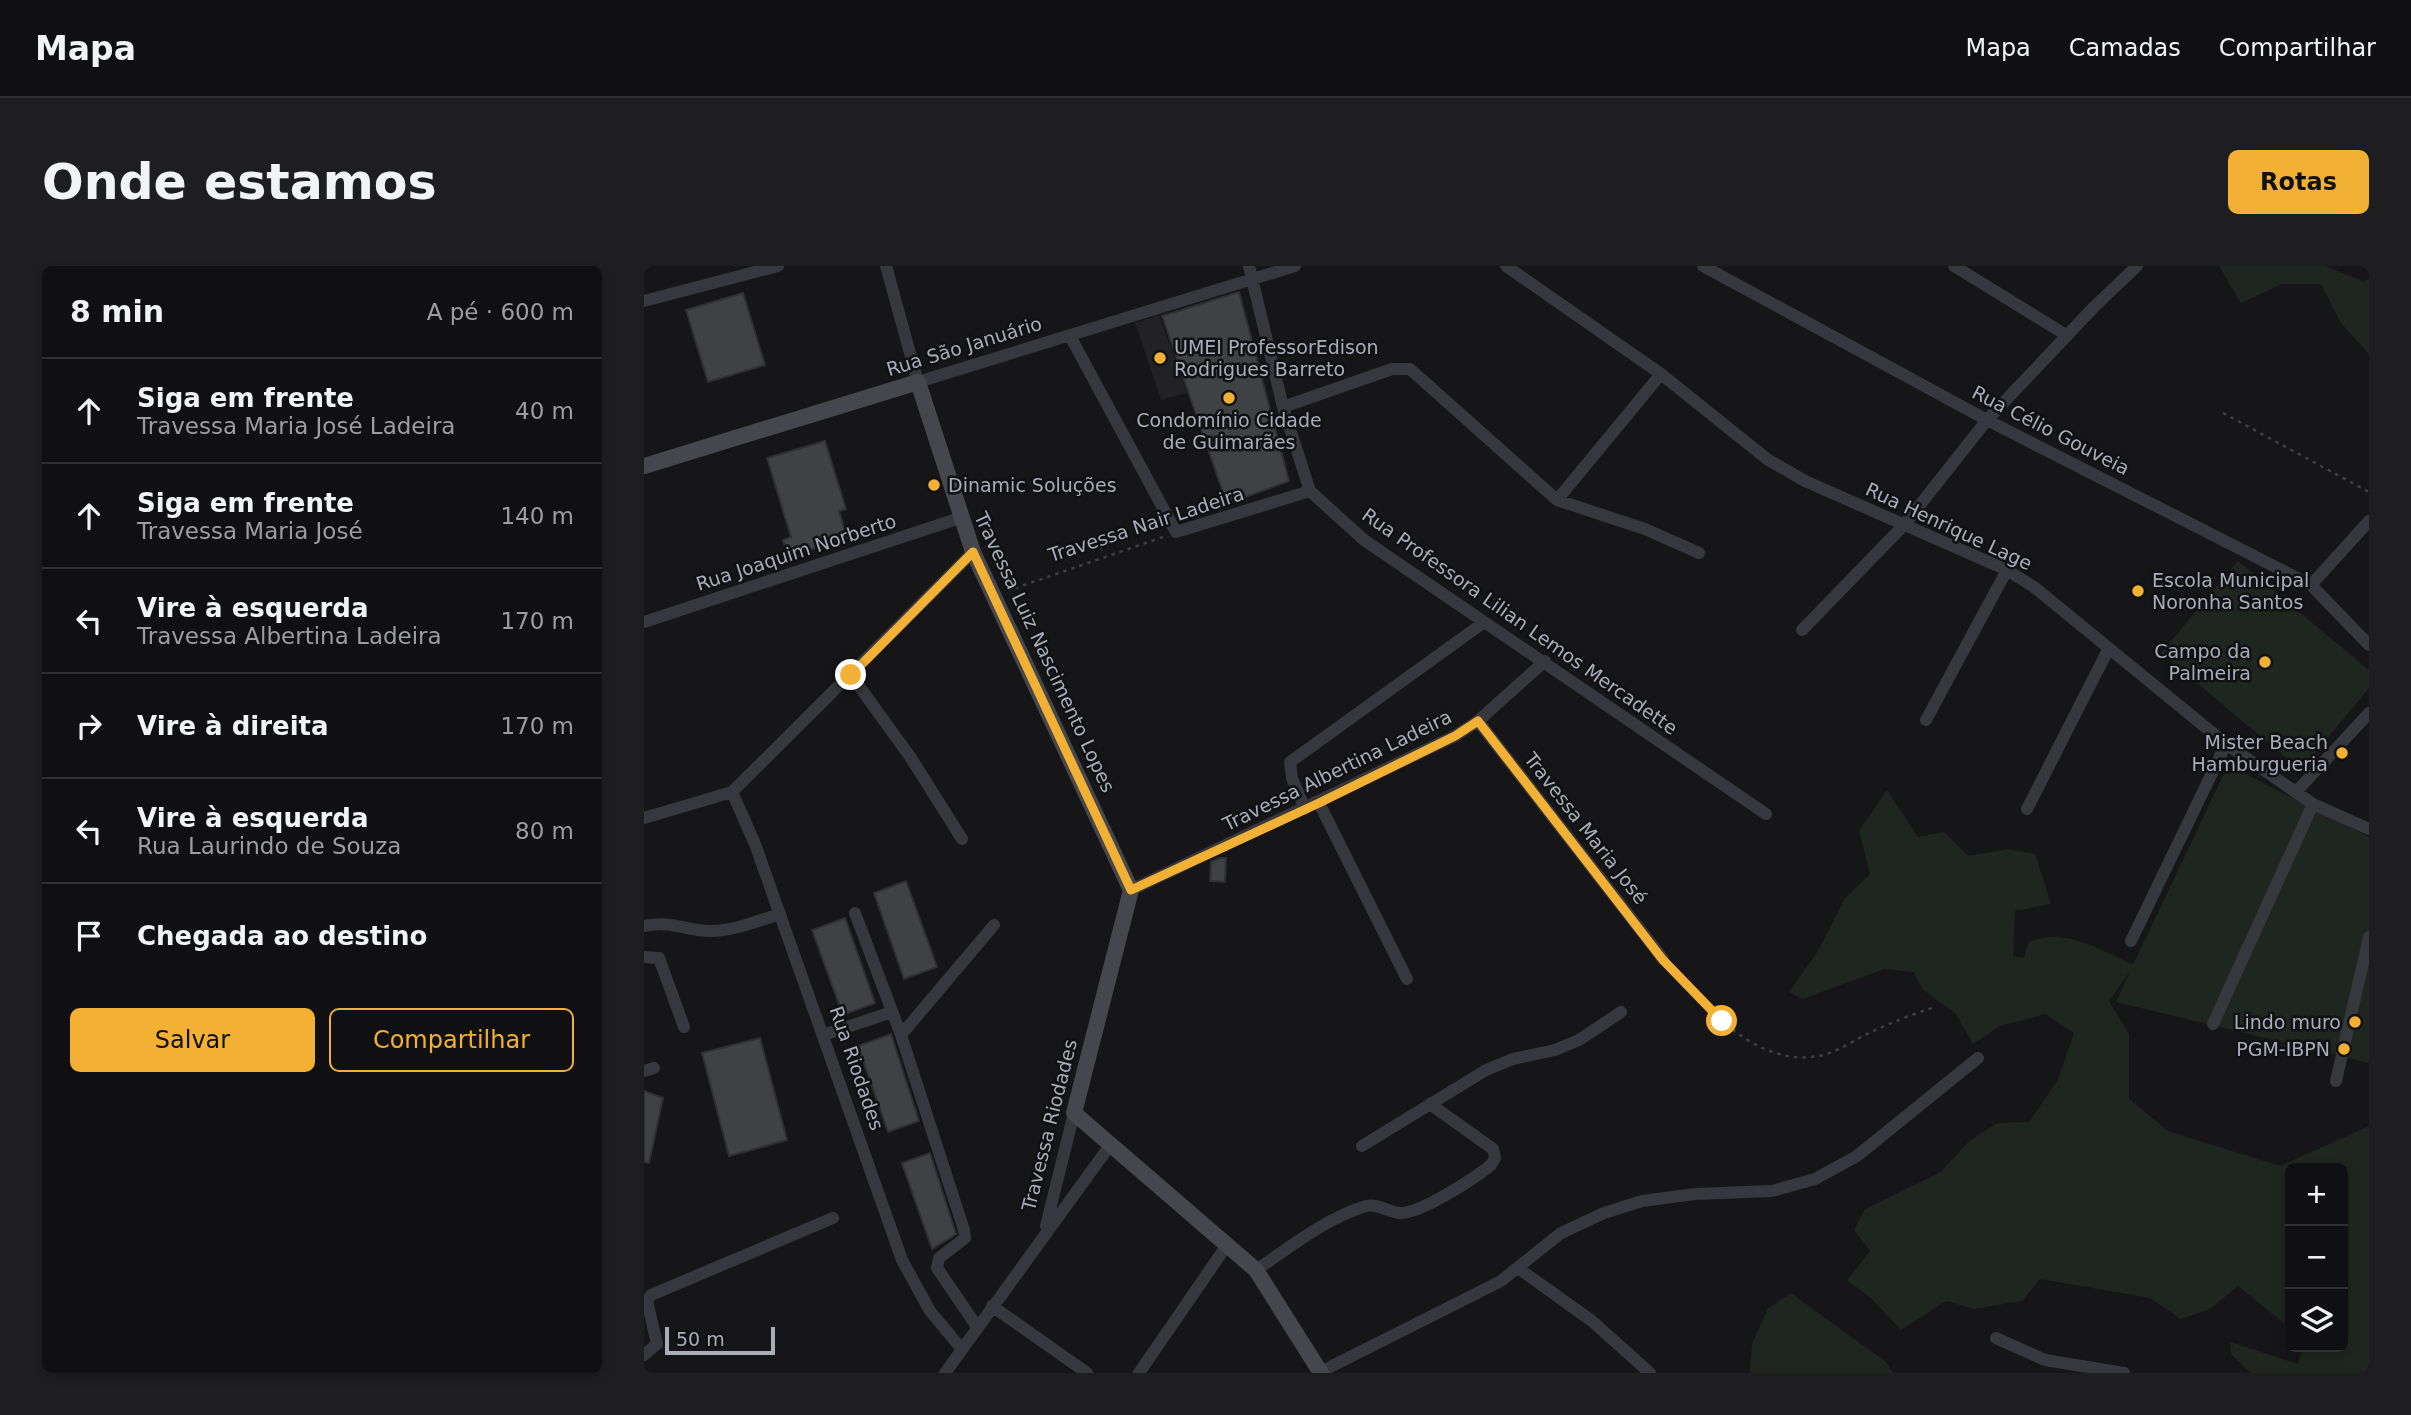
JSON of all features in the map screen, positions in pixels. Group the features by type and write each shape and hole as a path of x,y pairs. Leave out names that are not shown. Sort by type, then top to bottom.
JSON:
{"street":[{"path":"644,301 778,266"},
{"name":"Travessa Luiz Nascimento Lopes","path":"886,266 918,382 973,552 1131,890"},
{"name":"Rua São Januário","path":"644,466 1070,336 1250,273 1295,266"},
{"name":"Rua Henrique Lage","path":"1506,266 1661,374 1768,459 1805,481 2007,570 2034,587 2226,744 2313,804 2369,829"},
{"name":"Rua Célio Gouveia","path":"1703,266 1987,420 2311,585 2369,645"},
{"path":"1954,266 2066,335"},
{"path":"1802,630 1904,525 1987,420 2066,335 2137,266"},
{"name":"Rua Professora Lilian Lemos Mercadette","path":"1250,273 1283,407 1310,491 1364,540 1766,814"},
{"path":"1070,336 1176,532"},
{"path":"1283,407 1392,369 1410,369 1558,500 1645,529 1699,553"},
{"path":"1558,500 1661,374"},
{"name":"Travessa Nair Ladeira","path":"1176,532 1310,491"},
{"name":"Rua Joaquim Norberto","path":"644,622 960,518"},
{"path":"2311,585 2369,521"},
{"path":"644,818 733,792 973,552"},
{"path":"1926,720 2007,570"},
{"path":"1305,810 1292,778 1290,762 1483,623"},
{"path":"2027,809 2109,648"},
{"name":"Travessa Albertina Ladeira","path":"1131,890 1305,810 1455,736 1478,721 1545,661"},
{"path":"851,675 911,758 962,839"},
{"path":"2296,792 2369,713"},
{"name":"Travessa Maria José","path":"1478,721 1663,960"},
{"path":"2131,941 2226,744"},
{"name":"Rua Riodades","path":"733,792 824,1035 902,1260 930,1311 961,1348"},
{"path":"1319,803 1407,979"},
{"path":"2214,1024 2313,804"},
{"name":"Travessa Riodades","path":"945,1373 1044,1233 1131,890"},
{"path":"855,913 901,1035 965,1234 963,1241 939,1258 937,1268 978,1328"},
{"path":"644,926 671,923 708,931 734,929 780,914"},
{"path":"901,1035 994,925"},
{"path":"2336,1081 2369,937"},
{"path":"644,957 659,958 684,1027"},
{"path":"1362,1146 1486,1070 1513,1059 1555,1050 1579,1040 1621,1012"},
{"path":"824,1035 892,1013"},
{"path":"1074,1113 1256,1270 1320,1372 1501,1281 1561,1233 1604,1213 1642,1200 1695,1194 1772,1191 1815,1179 1857,1156 1978,1058"},
{"path":"1256,1270 1316,1230 1360,1208 1377,1205 1401,1213 1410,1211 1449,1193 1491,1165 1495,1158 1493,1149 1430,1104"},
{"path":"1044,1233 1111,1144"},
{"path":"644,1355 657,1344 646,1301 652,1295 833,1218"},
{"path":"1139,1373 1227,1245"},
{"path":"1518,1268 1592,1321 1650,1373"},
{"path":"992,1306 1087,1373"},
{"path":"1996,1338 2045,1360 2124,1373"}],"path":[{"path":"2223,413 2369,492"},
{"name":"Travessa Nair Ladeira","path":"994,596 1176,532"},
{"path":"1663,960 1722,1021 1766,1049 1796,1058 1819,1056 1842,1048 1908,1016 1932,1008"}],"shaded area":[{"path":"2219,266 2325,266 2363,281 2369,279 2369,354 2340,322 2321,284 2282,284 2241,303"},
{"name":"UMEI ProfessorEdison Rodrigues Barreto","path":"1159,315 1187,393 1161,400 1135,323"},
{"name":"Campo da Palmeira","path":"2238,561 2369,670 2369,688 2301,770 2161,653"},
{"path":"2228,765 2369,837 2369,1063 2116,1002 2130,971 2109,1001 2129,1034 2129,1099 2168,1131 2280,1166 2285,1164 2285,1324 2238,1286 2210,1309 2181,1319 2150,1298 2040,1279 2022,1301 1974,1309 1946,1301 1901,1330 1872,1299 1847,1280 1870,1251 1854,1230 1865,1209 1941,1172 1968,1142 1997,1123 2029,1122 2058,1080 2074,1033 2045,1014 2000,1026 1973,1044 1956,1014 1922,989 1914,972 1884,969 1803,999 1789,992 1818,951 1845,898 1870,874 1859,831 1887,790 1918,837 1944,832 1968,856 2007,849 2035,854 2051,904 2015,911 2013,956 2024,958 2029,942 2056,937 2082,942 2133,965"},
{"path":"2369,1126 2369,1373 2251,1373 2231,1354 2230,1342 2298,1364 2302,1352 2348,1352 2348,1163 2287,1163"},
{"path":"1791,1293 1886,1362 1893,1373 1750,1373 1752,1344 1768,1308"}],"building":[{"name":"Condomínio Cidade de Guimarães","path":"1239,292 1289,481 1227,504 1162,316"},
{"path":"743,293 765,365 708,382 686,310"},
{"path":"825,441 846,509 839,511 847,538 788,557 783,540 791,537 767,458"},
{"path":"1226,858 1225,882 1210,881 1211,862"},
{"path":"906,881 937,967 904,979 874,893"},
{"path":"845,918 875,1003 843,1015 812,930"},
{"path":"891,1034 919,1121 888,1132 858,1046"},
{"path":"760,1038 787,1140 729,1156 702,1053"},
{"path":"644,1091 663,1098 649,1163 644,1162"},
{"path":"930,1153 956,1234 932,1249 902,1163"}],"place":[{"name":"UMEI ProfessorEdison Rodrigues Barreto","path":"1160,358"},
{"name":"Condomínio Cidade de Guimarães","path":"1229,398"},
{"name":"Dinamic Soluções","path":"934,485"},
{"name":"Escola Municipal Noronha Santos","path":"2138,591"},
{"name":"Campo da Palmeira","path":"2265,662"},
{"name":"Mister Beach Hamburgueria","path":"2342,753"},
{"name":"Lindo muro","path":"2355,1022"},
{"name":"PGM-IBPN","path":"2344,1049"}],"route":[{"path":"851,675 973,552 1131,890 1319,803 1455,736 1478,721 1663,960 1722,1021"}]}
